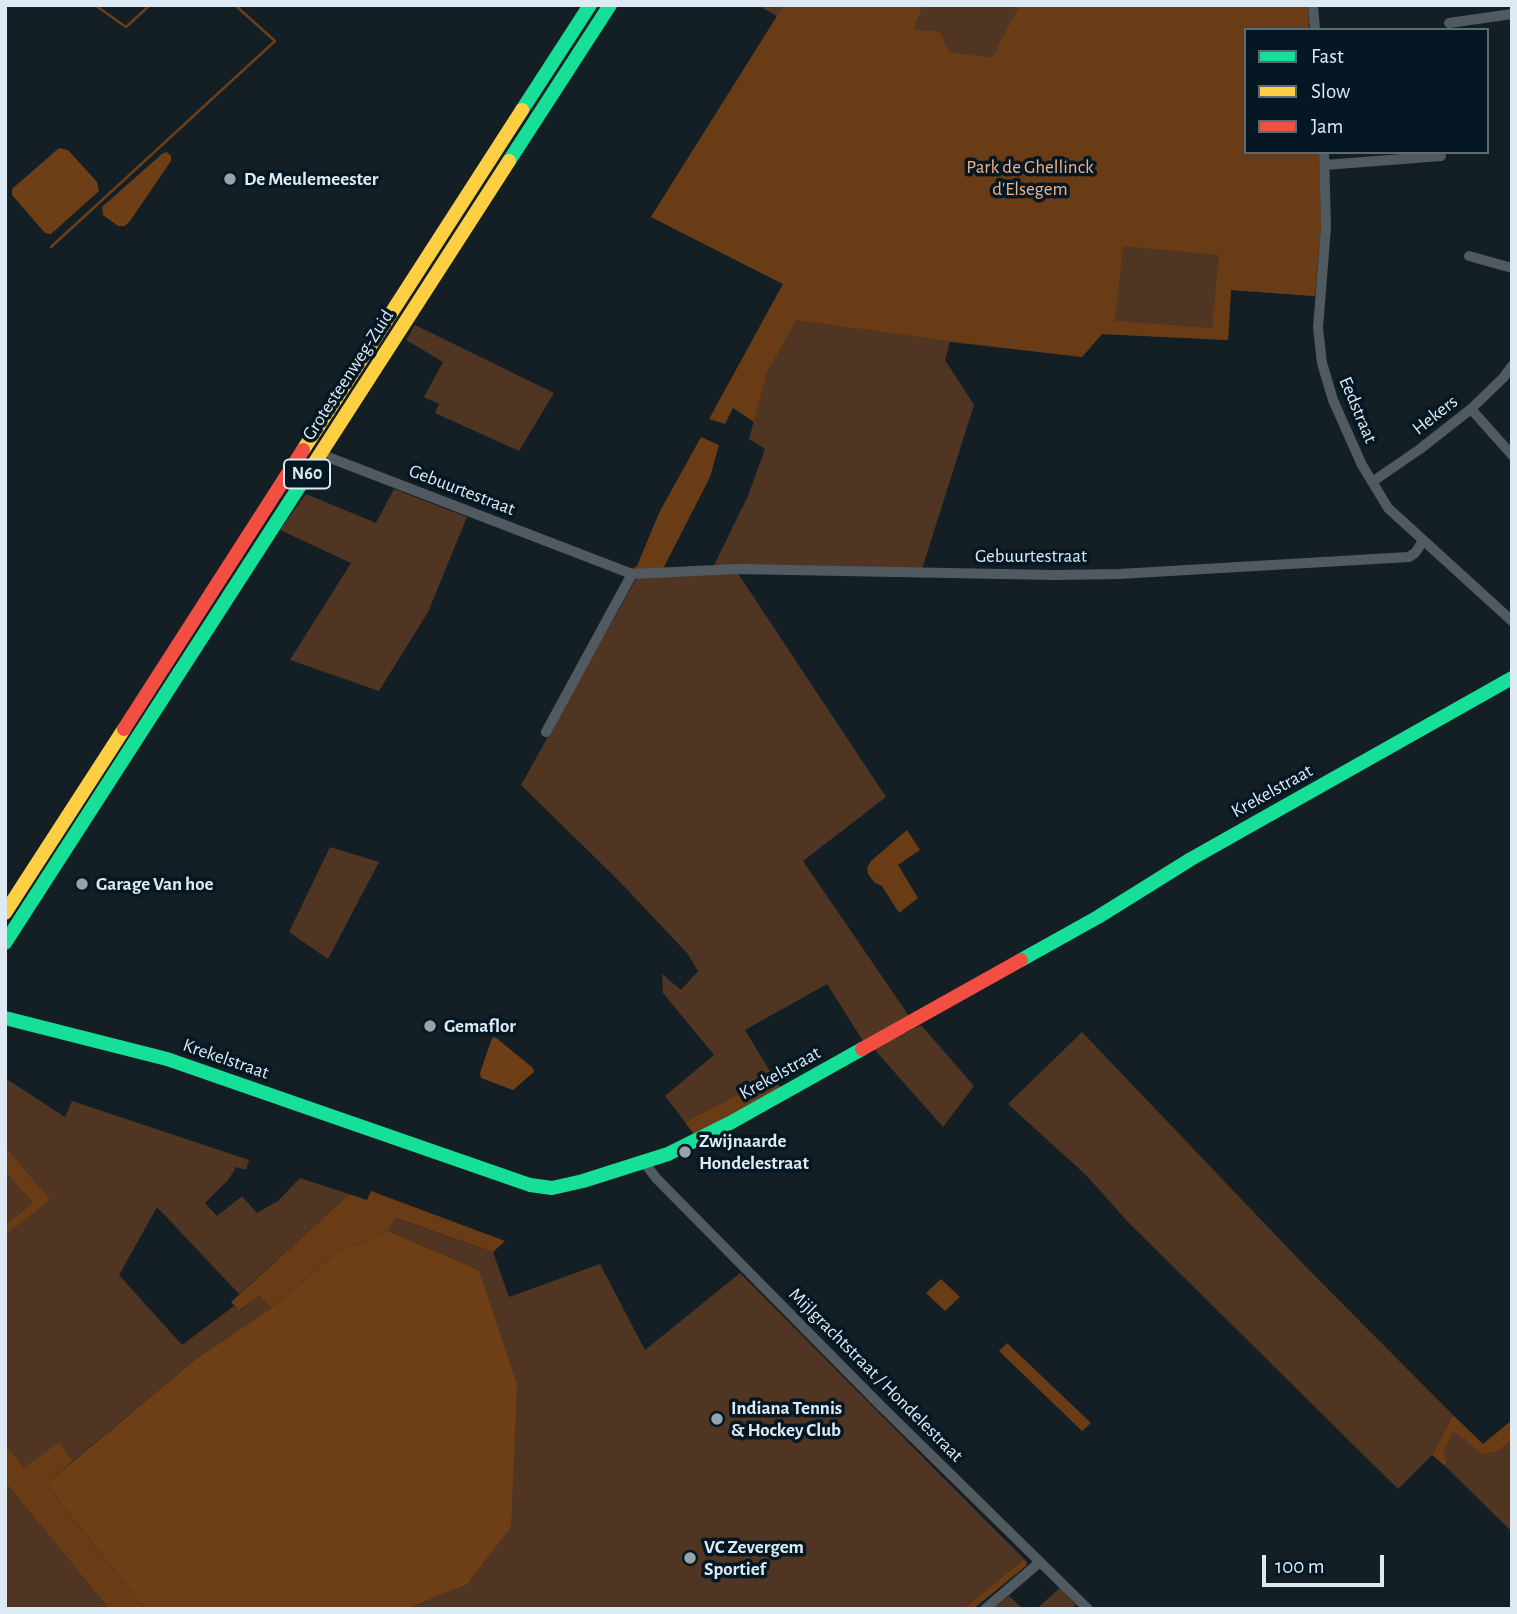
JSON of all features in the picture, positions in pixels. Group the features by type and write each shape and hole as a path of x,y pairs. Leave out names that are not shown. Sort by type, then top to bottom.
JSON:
{"main road":[{"name":"Grotesteenweg-Zuid","path":"5,914 590,5"},
{"name":"Grotesteenweg-Zuid","path":"5,943 610,5"},
{"name":"Krekelstraat","path":"5,1018 167,1059 530,1185 552,1188 644,1162 683,1147 730,1123 975,987 1098,917 1191,859 1512,678"}],"street":[{"path":"1313,5 1315,28"},
{"path":"1449,23 1512,14"},
{"name":"Eedstraat","path":"1324,154 1326,227 1318,313 1322,363 1341,419 1371,482 1388,508 1512,621"},
{"path":"1325,165 1441,156"},
{"path":"1469,256 1512,268"},
{"name":"Hekers","path":"1371,482 1471,410 1512,366"},
{"path":"1471,410 1512,456"},
{"name":"Gebuurtestraat","path":"320,454 632,574 737,569 1119,574 1409,557 1423,541"},
{"path":"546,732 632,574"},
{"name":"Mijlgrachtstraat / Hondelestraat","path":"644,1162 656,1178 738,1261 1088,1609"},
{"path":"985,1609 1040,1562"}],"green space":[{"name":"Park de Ghellinck d'Elsegem","path":"757,5 1308,5 1309,28 1244,28 1244,154 1319,154 1321,226 1315,296 1231,290 1228,340 1102,334 1082,357 950,342 945,360 974,405 922,569 713,567 748,496 765,449 749,439 767,373 795,320 783,284 651,217 777,16"},
{"name":"Park de Ghellinck d'Elsegem","path":"784,5 923,5 913,29 940,32 949,52 992,58 1020,5 1308,5 1309,28 1244,28 1244,154 1319,154 1321,226 1315,296 1231,290 1228,340 1102,334 1082,357 796,320 767,373 754,422 733,408 725,424 709,419 783,284 651,217","holes":["1123,246 1219,255 1212,328 1115,321"]},
{"path":"415,325 554,393 519,451 435,413 439,404 424,397 443,362 406,340"},
{"path":"701,437 719,445 710,477 663,569 634,570 659,513"},
{"path":"394,489 467,517 428,612 379,691 290,660 351,563 280,530 306,494 376,523"},
{"path":"737,572 886,797 803,861 909,1016 863,1041 827,984 745,1030 773,1076 685,1122 665,1096 714,1055 663,993 662,974 681,990 698,971 687,953 620,882 521,785 637,577"},
{"path":"907,830 920,850 898,865 918,898 899,913 882,886 875,883 868,874 867,868 871,861"},
{"path":"330,847 379,862 328,959 289,932"},
{"path":"921,1025 974,1086 943,1127 874,1049"},
{"path":"1082,1032 1307,1268 1453,1415 1432,1455 1398,1489 1127,1221 1087,1176 1008,1104"},
{"path":"773,1076 782,1090 695,1136 685,1122"},
{"path":"5,1078 65,1117 72,1101 249,1160 246,1170 236,1167 229,1179 205,1203 217,1216 242,1196 257,1213 278,1201 300,1178 349,1194 239,1294 157,1207 119,1275 182,1345 234,1306 240,1311 259,1296 271,1308 196,1359 73,1461 59,1442 24,1467 5,1444 5,1236 51,1200 5,1146"},
{"path":"5,1146 51,1200 5,1236 5,1224 33,1203 5,1172"},
{"path":"5,1172 33,1203 5,1224"},
{"path":"371,1191 505,1241 493,1252 395,1218 388,1231 336,1253 271,1308 259,1296 239,1311 231,1302 349,1194 367,1200"},
{"path":"394,1218 493,1252 509,1297 600,1264 645,1350 740,1273 1024,1559 963,1609 406,1609 466,1585 479,1270 388,1231"},
{"path":"941,1279 960,1297 945,1311 926,1293"},
{"path":"1007,1343 1091,1423 1082,1431 999,1351"},
{"path":"1453,1415 1483,1444 1512,1420 1512,1440 1498,1451 1482,1455 1453,1430 1444,1454 1447,1463 1445,1466 1432,1455"},
{"path":"1453,1429 1482,1455 1498,1451 1512,1440 1512,1532 1445,1466 1447,1463 1444,1454"},
{"path":"59,1442 73,1461 46,1484 145,1609 109,1609 5,1482 5,1444 24,1467"},
{"path":"5,1482 109,1609 5,1609"},
{"path":"1024,1559 1026,1566 973,1609 963,1609"},
{"path":"1060,1588 1076,1605 1071,1609 1036,1609"},
{"path":"1009,1596 1023,1609 993,1609"}],"shaded area":[{"path":"59,148 68,150 97,182 99,191 51,234 45,233 12,195 12,189"},
{"path":"167,152 171,161 125,226 118,226 103,215 102,207"},
{"path":"495,1037 533,1068 534,1072 513,1090 481,1078 480,1073 492,1038"},
{"path":"388,1231 479,1270 517,1385 511,1527 466,1585 406,1609 145,1609 46,1484 196,1359 271,1308 336,1253"}],"waterway":[{"path":"95,5 126,27 150,5"},
{"path":"51,247 275,41 235,5"}],"traffic: fast":[{"path":"522,110 590,5"},
{"path":"509,161 610,5"},
{"path":"5,943 308,473"},
{"path":"1021,960 1098,917 1191,859 1512,678"},
{"path":"5,1018 167,1059 530,1185 552,1188 668,1154 730,1123 862,1049"}],"traffic: slow":[{"path":"303,450 522,110"},
{"path":"308,473 509,161"},
{"path":"5,913 124,729"}],"traffic: jam":[{"path":"124,729 303,450"},
{"path":"862,1049 1021,960"}],"place":[{"name":"De Meulemeester","path":"230,179"},
{"name":"Garage Van hoe","path":"82,884"},
{"name":"Gemaflor","path":"430,1026"},
{"name":"Zwijnaarde Hondelestraat","path":"685,1152"},
{"name":"Indiana Tennis & Hockey Club","path":"717,1419"},
{"name":"VC Zevergem Sportief","path":"690,1558"}]}
